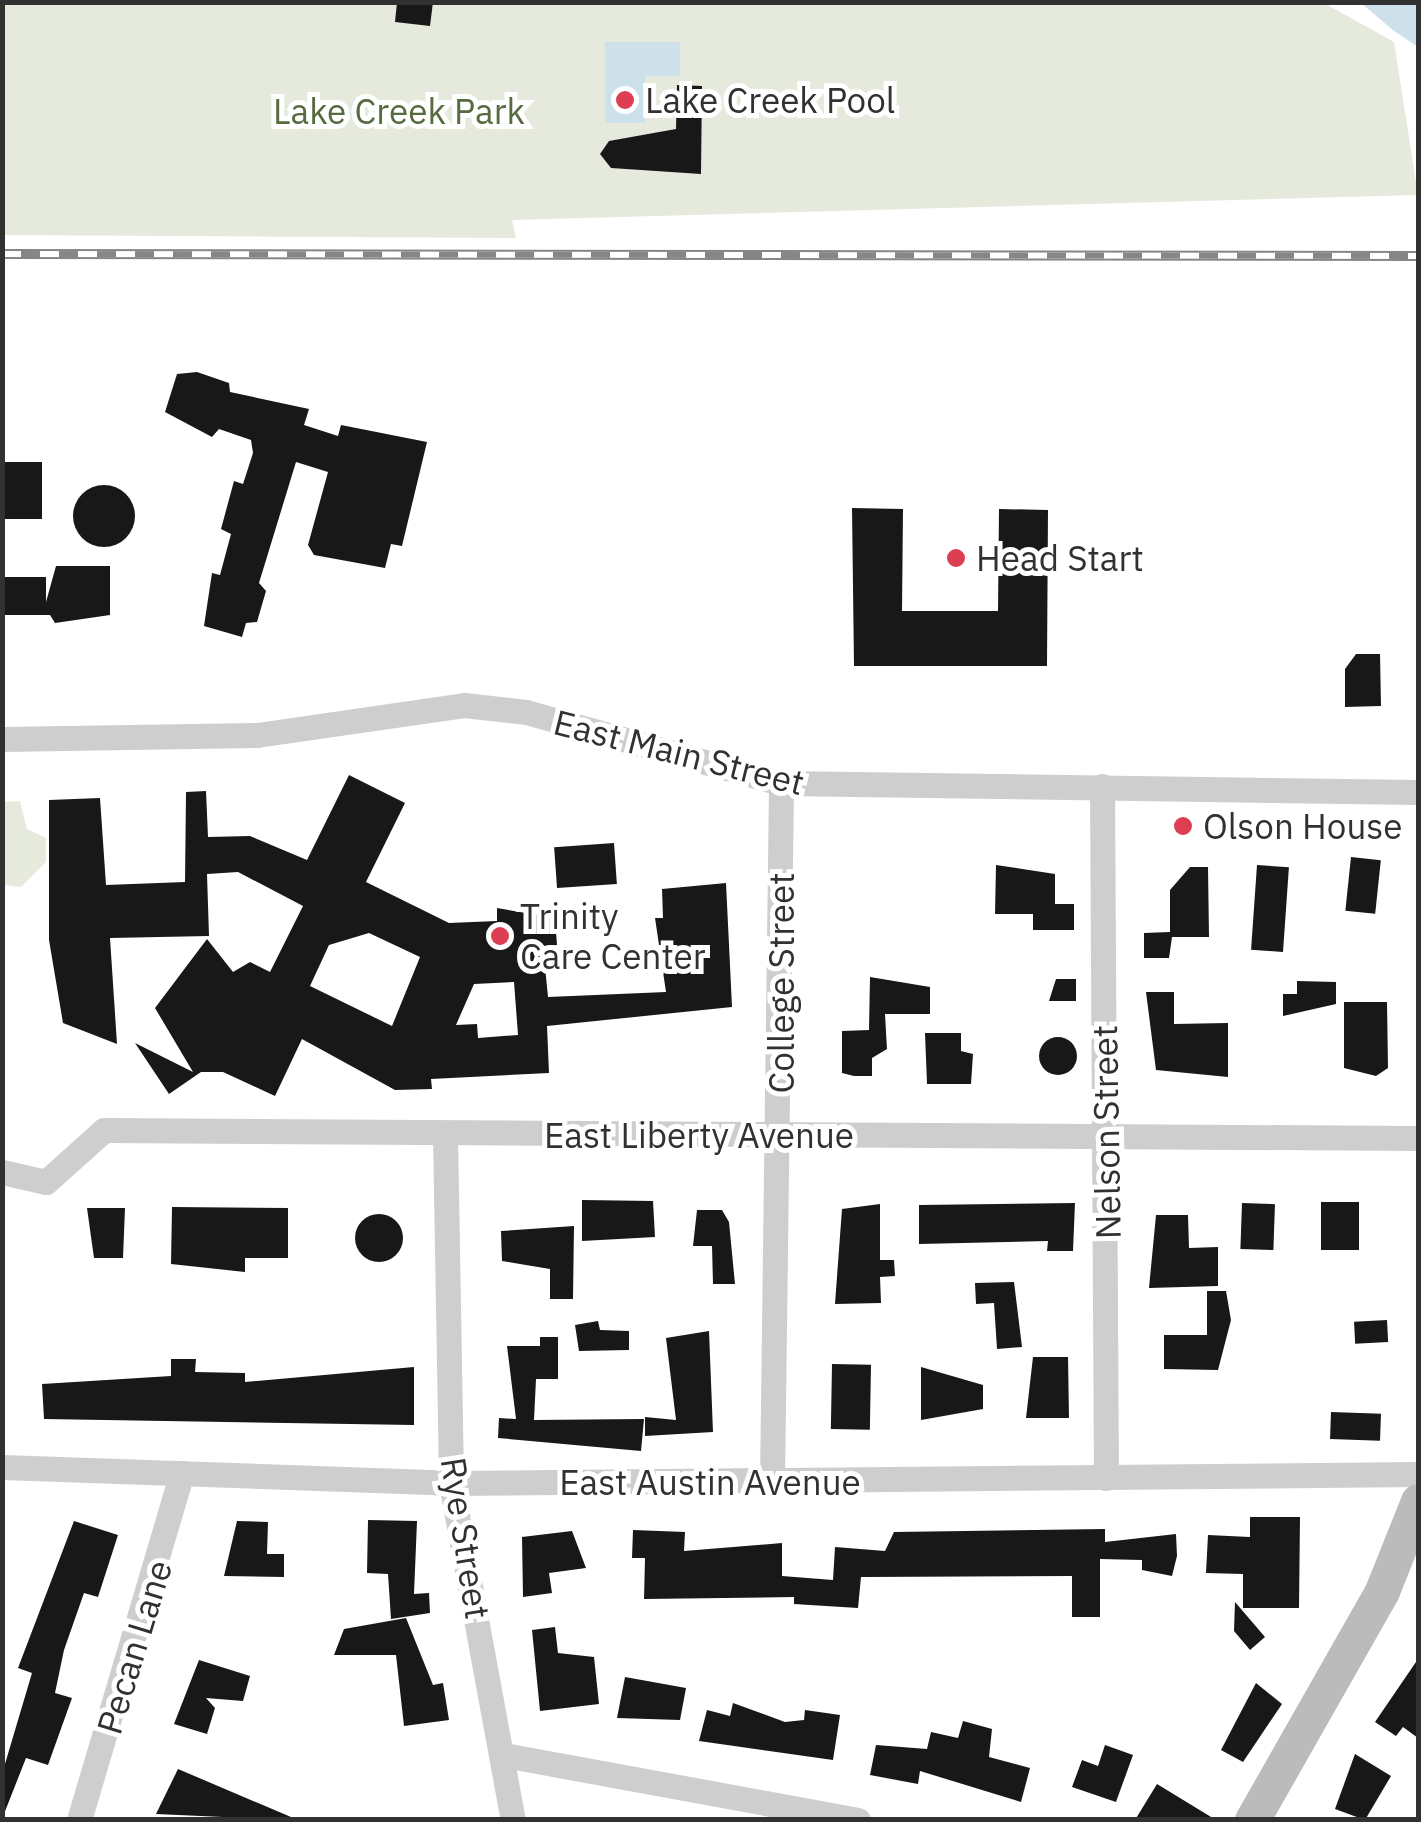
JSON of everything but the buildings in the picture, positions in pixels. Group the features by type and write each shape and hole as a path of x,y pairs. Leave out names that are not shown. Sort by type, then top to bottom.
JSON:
{"street":[{"name":"East Main Street","path":"2,739 257,735 479,706 781,784 1418,792"},
{"name":"College Street","path":"772,1482 780,1136 781,784"},
{"name":"Nelson Street","path":"1102,786 1106,1478"},
{"name":"East Liberty Avenue","path":"2,1172 46,1182 104,1130 1418,1138"},
{"name":"Rye Street","path":"445,1134 451,1483 513,1820"},
{"name":"East Austin Avenue","path":"2,1467 451,1483 1418,1474"},
{"name":"Pecan Lane","path":"80,1820 182,1473"},
{"path":"1252,1820 1382,1592 1418,1501"},
{"path":"504,1755 858,1820"}],"green space":[{"name":"Lake Creek Park","path":"3,2 1324,3 1394,42 1418,195 512,220 516,238 3,235"},
{"path":"20,801 27,829 46,838 46,862 21,887 3,885 3,802"}],"water":[{"path":"1361,3 1418,4 1418,47 1394,31"},
{"name":"Lake Creek Pool","path":"605,42 680,42 680,76 645,76 645,123 605,123"}],"railway":[{"path":"2,254 1418,256"}],"place":[{"name":"Lake Creek Pool","path":"625,100"},
{"name":"Head Start","path":"956,558"},
{"name":"Olson House","path":"1183,826"},
{"name":"Trinity Care Center","path":"500,936"}]}
